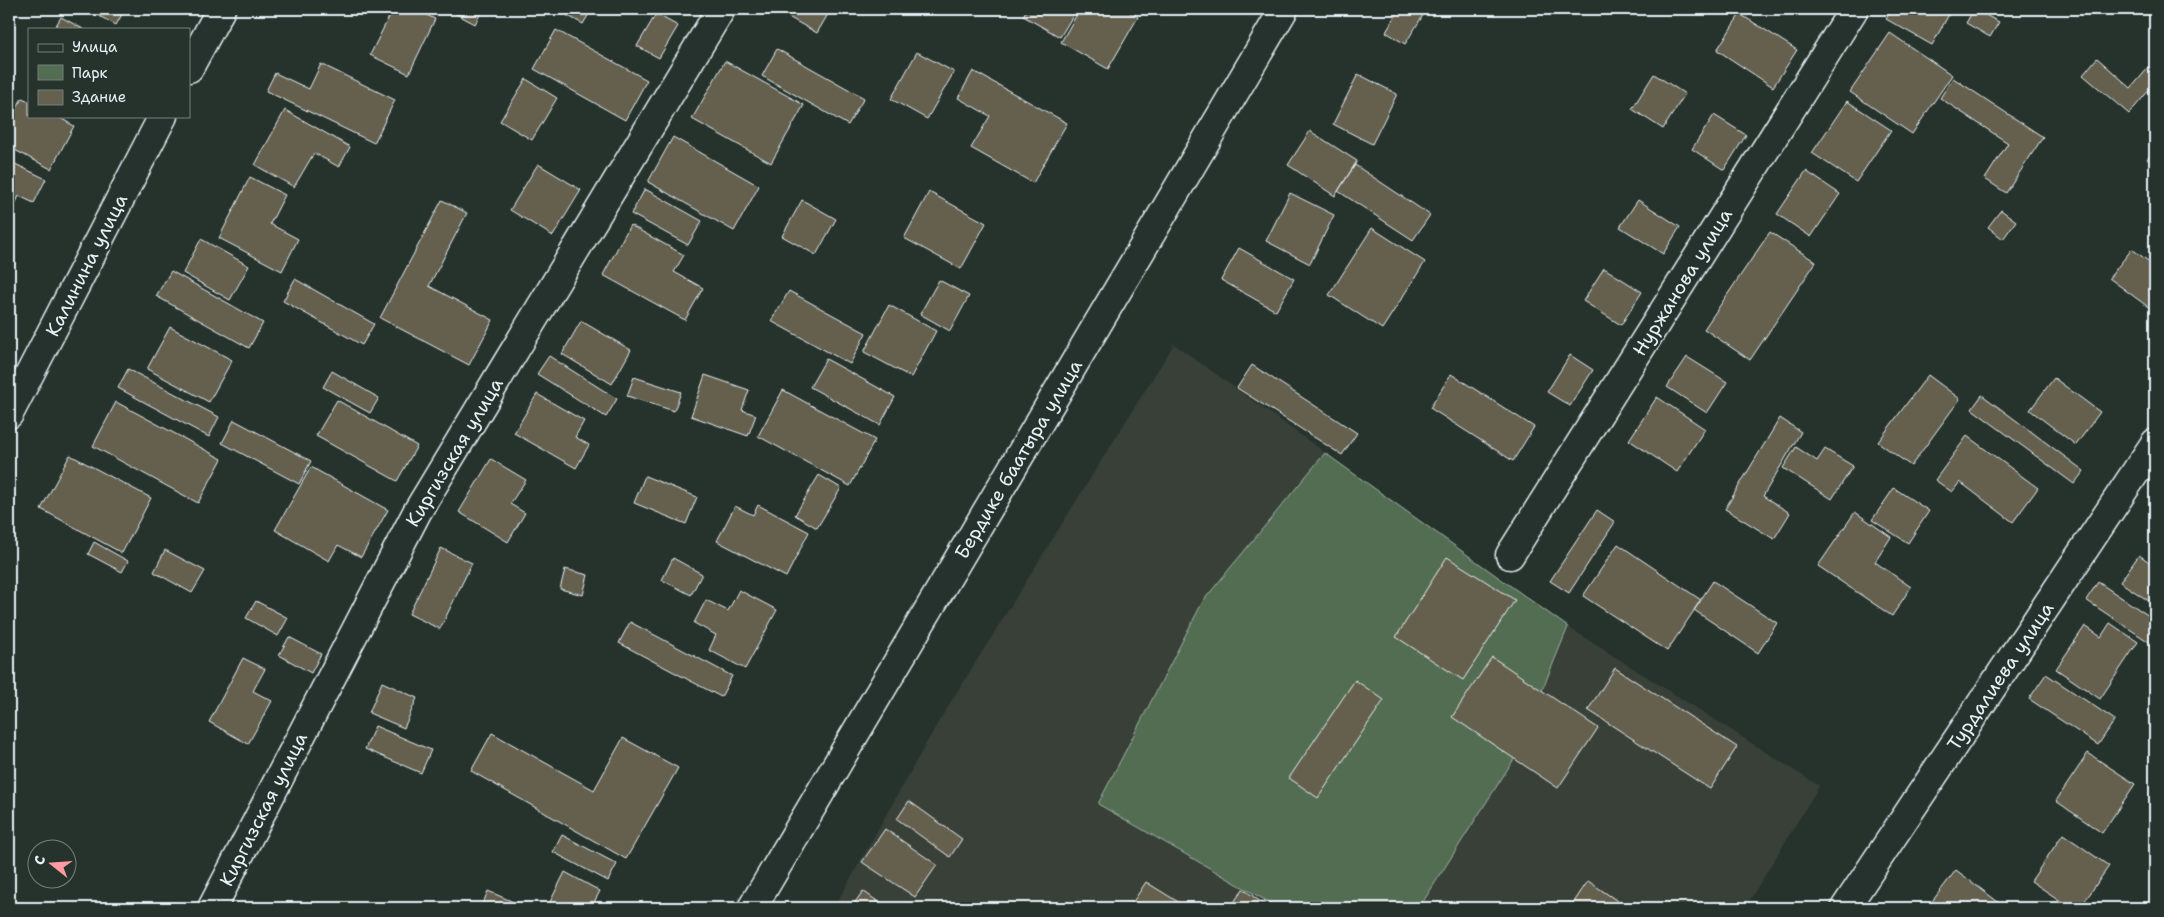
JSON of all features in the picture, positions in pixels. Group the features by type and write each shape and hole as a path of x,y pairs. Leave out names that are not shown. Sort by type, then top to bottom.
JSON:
{"street":[{"path":"190,66 221,9"},
{"name":"Киргизская улица","path":"212,908 417,512 721,9"},
{"name":"Бердике баатыра улица","path":"752,908 1284,9"},
{"name":"Нуржанова улица","path":"1510,555 1854,9"},
{"name":"Калинина улица","path":"9,414 162,118"},
{"name":"Турдалиева улица","path":"1845,908 2155,443"}],"shaded area":[{"path":"1174,344 1568,627 1819,786 1745,908 834,908 936,726"}],"green space":[{"path":"1325,453 1568,627 1514,759 1419,908 1279,908 1098,804 1203,601"}],"building":[{"path":"86,9 125,9 116,25"},
{"path":"393,9 414,9 435,19 409,74 370,55"},
{"path":"447,9 483,9 475,24"},
{"path":"561,9 592,9 583,24 559,11"},
{"path":"774,9 831,9 817,33"},
{"path":"1027,9 1077,9 1060,37 1023,16"},
{"path":"1080,9 1124,9 1138,17 1108,69 1061,42"},
{"path":"1400,9 1427,9 1405,44 1386,32"},
{"path":"1892,9 1952,9 1932,45 1886,19"},
{"path":"1974,9 1999,22 1990,37 1966,23"},
{"path":"656,14 678,26 659,58 637,46"},
{"path":"1740,14 1797,50 1773,87 1717,50"},
{"path":"61,17 81,28 55,28"},
{"path":"556,30 647,80 625,120 534,69"},
{"path":"1890,33 1952,75 1912,134 1850,92"},
{"path":"777,49 864,98 848,125 762,76"},
{"path":"917,52 954,72 927,119 891,99"},
{"path":"2097,58 2131,88 2155,60 2155,83 2129,114 2083,75"},
{"path":"725,61 804,105 771,163 692,119"},
{"path":"321,64 395,100 374,143 266,91 275,73 309,89"},
{"path":"973,71 1067,123 1033,183 971,148 990,116 958,98"},
{"path":"1358,74 1397,94 1372,144 1333,124"},
{"path":"1654,74 1685,94 1663,129 1632,109"},
{"path":"1953,78 2043,137 2006,193 1985,179 2008,143 1940,98"},
{"path":"526,79 557,98 532,140 500,121"},
{"path":"22,98 28,101 28,118 60,118 74,126 51,169 9,147 9,123"},
{"path":"1847,101 1891,130 1856,182 1812,153"},
{"path":"285,110 350,147 339,167 314,153 294,187 255,165"},
{"path":"1714,115 1746,135 1724,170 1692,149"},
{"path":"1310,131 1357,161 1335,196 1288,165"},
{"path":"673,137 759,186 734,231 648,182"},
{"path":"2155,148 2155,165 2147,159"},
{"path":"9,161 46,179 34,203 19,196 14,207 9,204"},
{"path":"538,164 581,190 553,236 510,210"},
{"path":"1355,165 1430,215 1413,240 1338,191"},
{"path":"1806,171 1840,194 1811,237 1777,214"},
{"path":"250,177 285,195 270,224 298,239 282,271 219,238"},
{"path":"645,189 702,221 688,245 631,214"},
{"path":"929,192 986,223 961,269 904,238"},
{"path":"1290,193 1334,215 1310,264 1266,241"},
{"path":"442,200 467,213 429,286 493,320 469,365 380,318"},
{"path":"802,200 836,219 816,255 782,236"},
{"path":"1638,200 1680,227 1663,254 1620,227"},
{"path":"2001,210 2016,221 2003,239 1988,227"},
{"path":"630,225 684,255 674,272 703,288 685,320 603,275"},
{"path":"1372,228 1425,262 1382,329 1329,295"},
{"path":"1770,232 1816,262 1750,360 1704,329"},
{"path":"201,239 249,266 230,300 183,273"},
{"path":"1239,248 1294,279 1276,311 1221,280"},
{"path":"2132,249 2155,266 2155,312 2109,278"},
{"path":"1604,268 1642,292 1621,325 1583,301"},
{"path":"171,271 263,323 249,348 156,296"},
{"path":"295,279 374,324 362,345 283,301"},
{"path":"939,280 969,296 950,331 920,314"},
{"path":"789,291 866,333 850,364 771,321"},
{"path":"889,305 936,331 911,377 864,352"},
{"path":"581,321 631,350 612,384 562,354"},
{"path":"170,327 232,360 209,402 147,369"},
{"path":"1570,355 1593,370 1570,406 1547,392"},
{"path":"549,356 617,399 606,417 537,374"},
{"path":"1687,357 1727,382 1707,413 1667,387"},
{"path":"826,359 895,397 880,425 810,387"},
{"path":"1252,365 1357,433 1342,455 1237,388"},
{"path":"128,369 219,417 209,437 118,388"},
{"path":"332,371 379,398 370,413 323,387"},
{"path":"1451,374 1534,427 1513,461 1430,408"},
{"path":"705,375 749,390 742,410 756,415 748,436 691,416"},
{"path":"1928,375 1960,399 1911,466 1878,442"},
{"path":"634,377 681,392 674,411 627,396"},
{"path":"2054,378 2100,412 2076,445 2030,410"},
{"path":"783,390 875,440 850,486 758,436"},
{"path":"537,394 584,421 575,437 589,445 576,468 514,433"},
{"path":"1982,395 2084,471 2074,484 1972,409"},
{"path":"1657,397 1705,429 1677,472 1629,440"},
{"path":"337,400 417,446 397,481 316,436"},
{"path":"116,402 222,459 198,503 93,446"},
{"path":"1780,418 1801,432 1763,496 1790,513 1774,539 1725,509"},
{"path":"234,420 311,461 299,484 222,443"},
{"path":"1967,436 2038,488 2013,522 1960,482 1952,492 1935,480"},
{"path":"1796,447 1817,461 1825,449 1853,466 1832,499 1783,468"},
{"path":"70,455 151,498 122,553 41,509"},
{"path":"491,459 526,480 510,504 525,513 508,542 459,512"},
{"path":"311,467 388,510 361,557 338,545 329,561 275,530"},
{"path":"819,475 841,488 817,528 795,515"},
{"path":"645,476 697,497 686,524 634,503"},
{"path":"1894,488 1929,511 1908,543 1872,520"},
{"path":"758,505 809,532 786,577 717,541 735,506 753,515"},
{"path":"1597,510 1615,522 1569,593 1550,581"},
{"path":"1855,512 1891,537 1875,562 1911,587 1892,616 1818,566"},
{"path":"94,542 128,561 122,572 88,554"},
{"path":"1618,544 1701,600 1667,651 1583,596"},
{"path":"441,548 472,563 440,629 409,614"},
{"path":"165,550 205,571 192,593 154,572"},
{"path":"2139,555 2155,566 2155,605 2120,582"},
{"path":"1447,557 1515,600 1463,680 1396,637"},
{"path":"673,558 702,574 691,595 662,580"},
{"path":"565,569 588,575 583,595 560,589"},
{"path":"1713,581 1777,623 1758,653 1694,610"},
{"path":"2098,582 2155,620 2155,646 2086,600"},
{"path":"739,590 777,610 745,669 709,650 716,635 694,623 706,600 728,611"},
{"path":"256,601 288,618 278,636 246,618"},
{"path":"630,622 732,676 721,697 619,643"},
{"path":"2110,623 2138,642 2100,699 2056,669 2085,626 2101,637"},
{"path":"289,637 321,654 311,673 279,655"},
{"path":"1492,657 1598,728 1558,788 1452,717"},
{"path":"243,658 265,669 253,691 272,701 248,744 209,722"},
{"path":"1615,668 1737,747 1710,789 1588,710"},
{"path":"2046,674 2115,720 2098,745 2029,699"},
{"path":"1355,680 1384,700 1318,798 1289,778"},
{"path":"382,682 417,698 404,728 369,713"},
{"path":"375,726 431,750 421,773 365,749"},
{"path":"492,733 594,790 623,738 678,768 626,859 471,771"},
{"path":"2088,753 2135,784 2102,833 2056,801"},
{"path":"909,801 962,839 950,857 897,819"},
{"path":"885,829 937,865 915,897 862,862"},
{"path":"2063,834 2109,866 2080,908 2071,908 2031,881"},
{"path":"562,835 617,864 608,881 553,852"},
{"path":"1956,870 2006,908 1927,908"},
{"path":"565,872 600,891 591,908 547,908"},
{"path":"1588,881 1628,908 1570,908"},
{"path":"1146,882 1188,908 1129,908"},
{"path":"1243,889 1269,908 1230,908"},
{"path":"488,891 525,907 525,908 481,908"},
{"path":"863,891 887,908 851,908"}]}
